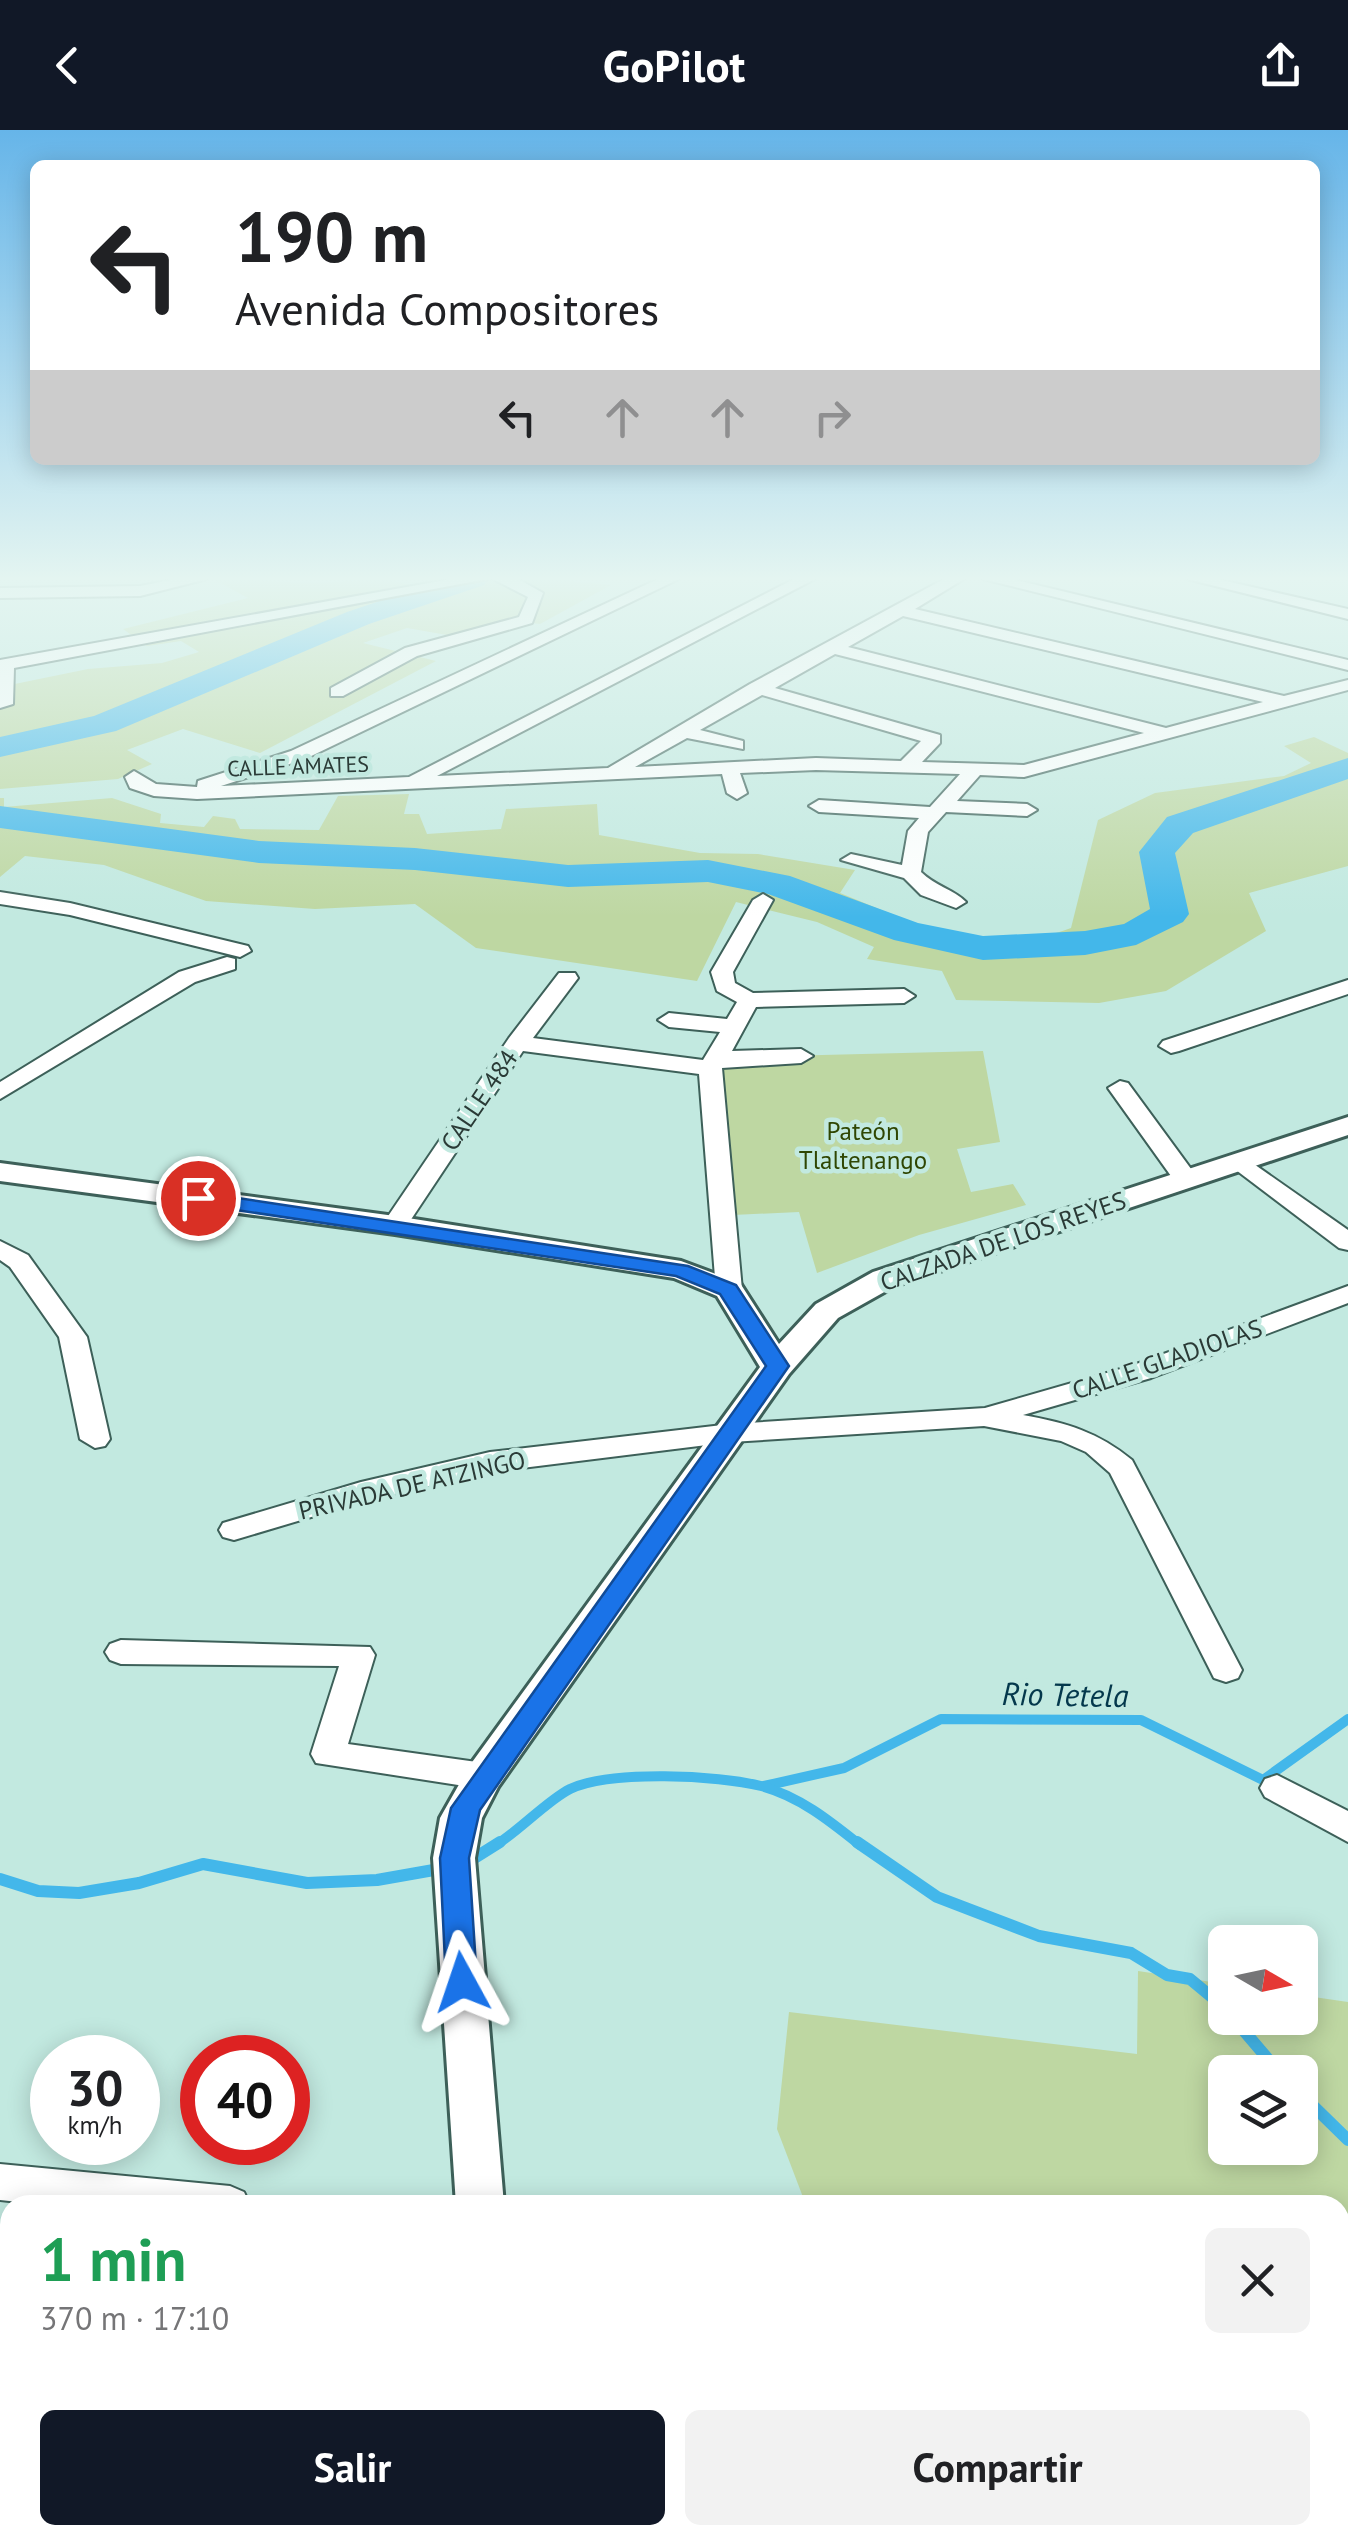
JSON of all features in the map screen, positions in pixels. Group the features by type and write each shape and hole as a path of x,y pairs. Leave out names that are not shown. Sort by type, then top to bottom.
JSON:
{"street":[{"path":"4,692 4,704"},
{"path":"197,793 223,776 316,746 432,692"},
{"path":"408,784 588,692"},
{"path":"611,772 750,692"},
{"path":"769,692 934,740 906,767"},
{"path":"1004,692 1170,734"},
{"path":"1241,692 1292,704"},
{"name":"CALLE AMATES","path":"134,777 137,784 154,790 233,800 408,784 611,772 906,767 973,772 1060,765 1330,692"},
{"path":"683,731 736,745"},
{"path":"729,768 738,793"},
{"path":"956,902 928,891 912,873 918,831 973,772"},
{"path":"819,806 1027,810"},
{"path":"851,860 912,873"},
{"path":"0,898 136,924 234,958 187,977 0,1092"},
{"path":"762,900 722,972 725,986 749,1000 904,996"},
{"name":"CALLE 484","path":"395,1225 517,1044 568,978"},
{"path":"1171,1046 1343,993"},
{"path":"749,1000 712,1063 737,1303 777,1366"},
{"path":"668,1020 734,1026"},
{"path":"517,1044 712,1063 801,1056"},
{"path":"1120,1088 1184,1178"},
{"name":"CALZADA DE LOS REYES","path":"479,2195 454,1858 475,1792 721,1434 827,1311 884,1279 1348,1126"},
{"path":"1241,1162 1348,1242"},
{"path":"0,1172 640,1261 792,1322 827,1311"},
{"path":"0,1250 20,1261 73,1338 95,1439"},
{"name":"CALLE GLADIOLAS","path":"984,1417 1141,1372 1348,1294"},
{"name":"PRIVADA DE ATZINGO","path":"234,1530 361,1492 490,1462 721,1434 984,1417 1068,1433 1096,1445 1122,1467 1226,1670"},
{"path":"121,1652 360,1655 328,1754 475,1792"},
{"path":"1276,1788 1348,1828"},
{"path":"0,2182 130,2195"}],"green space":[{"path":"0,692 377,692 260,753 183,729 127,750 152,764 118,779 0,789"},
{"path":"1314,737 1348,753 1348,866 1249,893 1266,931 1166,991 1099,1003 956,1000 942,971 867,959 874,947 817,922 736,902 697,981 476,948 415,904 315,909 206,901 104,865 25,856 0,877 0,798 4,798 4,807 112,798 161,814 160,823 204,827 213,816 235,819 240,829 319,830 338,796 409,794 404,814 419,814 427,834 501,829 506,809 597,804 599,835 700,853 758,854 855,870 840,893 897,916 981,939 1040,937 1071,928 1098,820 1155,793 1284,776 1311,763 1284,746"},
{"name":"Pateón Tlaltenango","path":"983,1051 1000,1142 957,1149 971,1192 1013,1184 1026,1205 919,1235 817,1273 799,1212 712,1216 704,1161 710,1068 699,1058"},
{"path":"1138,1971 1208,1981 1208,2035 1318,2035 1318,1998 1348,2002 1348,2195 802,2195 777,2129 789,2012 1137,2054"}],"waterway":[{"path":"0,747 104,724 181,692"},
{"path":"0,817 259,852 415,859 568,876 639,870 708,871 777,884 908,932 983,948 1085,943 1136,933 1170,914 1157,852 1180,825 1348,768"},
{"name":"Rio Tetela","path":"764,1786 844,1768 941,1719 1141,1720 1263,1780 1348,1719"},
{"path":"496,1845 570,1789 611,1779 664,1776 719,1779 775,1790 814,1810 860,1845"},
{"path":"465,1864 500,1842"},
{"path":"857,1842 937,1897 1039,1936 1131,1953 1167,1975 1190,1979 1208,1994"},
{"path":"0,1879 38,1891 79,1893 139,1883 203,1864 307,1883 377,1880 445,1868"},
{"path":"1247,2035 1265,2055"},
{"path":"1318,2111 1348,2140"}],"route":[{"path":"198,1198 680,1270 728,1290 777,1366 484,1776 466,1808 454,1858 462,1982"}]}
